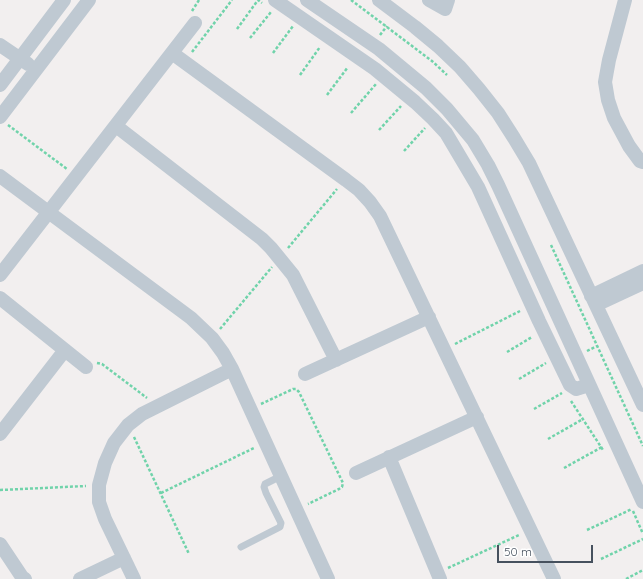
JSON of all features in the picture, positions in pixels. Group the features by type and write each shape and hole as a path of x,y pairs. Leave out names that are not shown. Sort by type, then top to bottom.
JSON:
{"street":[{"path":"0,85 64,0"},
{"path":"3,120 36,70 89,0"},
{"path":"307,0 373,45 426,88 447,109 473,140 498,185 589,385 635,504"},
{"path":"379,0 438,46 460,67 498,113 529,163 643,405"},
{"path":"429,0 445,9 448,0"},
{"path":"625,0 609,60 605,82 608,100 614,118 629,146 640,161 643,162"},
{"path":"273,5 383,76 405,102 429,124 446,133 478,186 539,321 570,385 576,389 589,385"},
{"path":"0,275 195,23"},
{"path":"0,44 36,70"},
{"path":"172,53 346,180 359,190 370,202 380,216 554,579"},
{"path":"116,126 262,240 280,258 293,274 336,360"},
{"path":"0,176 191,318 212,338 232,369 328,579"},
{"path":"593,300 643,271"},
{"path":"593,300 643,283"},
{"path":"0,298 86,368"},
{"path":"305,374 429,317"},
{"path":"0,434 64,350"},
{"path":"134,579 105,519 99,502 99,485 104,463 114,443 128,425 142,414 232,369"},
{"path":"356,473 477,417"},
{"path":"389,457 439,576"},
{"path":"0,544 24,579"},
{"path":"80,579 124,558"}],"lane":[{"path":"241,547 280,528 281,523 264,487 265,484 281,476"}],"path":[{"path":"184,62 232,0"},
{"path":"237,29 258,0 273,5 277,14"},
{"path":"250,38 273,5"},
{"path":"373,45 396,13"},
{"path":"288,22 298,30"},
{"path":"273,53 293,26"},
{"path":"315,42 326,51"},
{"path":"300,75 320,47"},
{"path":"343,63 353,71"},
{"path":"328,95 348,67"},
{"path":"351,113 383,76"},
{"path":"369,83 379,91"},
{"path":"395,103 405,102"},
{"path":"405,102 406,112"},
{"path":"379,130 405,102"},
{"path":"3,120 77,176"},
{"path":"420,125 429,124"},
{"path":"428,133 429,124"},
{"path":"404,151 429,124"},
{"path":"212,338 346,180"},
{"path":"444,349 522,310"},
{"path":"507,352 534,336"},
{"path":"575,355 612,340"},
{"path":"519,380 548,362"},
{"path":"86,368 93,363 102,364 159,406"},
{"path":"250,409 296,389 299,392 343,483 342,487 339,489 296,509"},
{"path":"534,409 565,391"},
{"path":"569,397 604,452"},
{"path":"548,439 583,419"},
{"path":"128,425 190,554"},
{"path":"161,493 265,442"},
{"path":"564,468 602,447"},
{"path":"0,490 99,485"},
{"path":"587,530 635,504 643,534"},
{"path":"439,576 531,530"},
{"path":"601,558 643,539"},
{"path":"626,579 643,570"}]}
